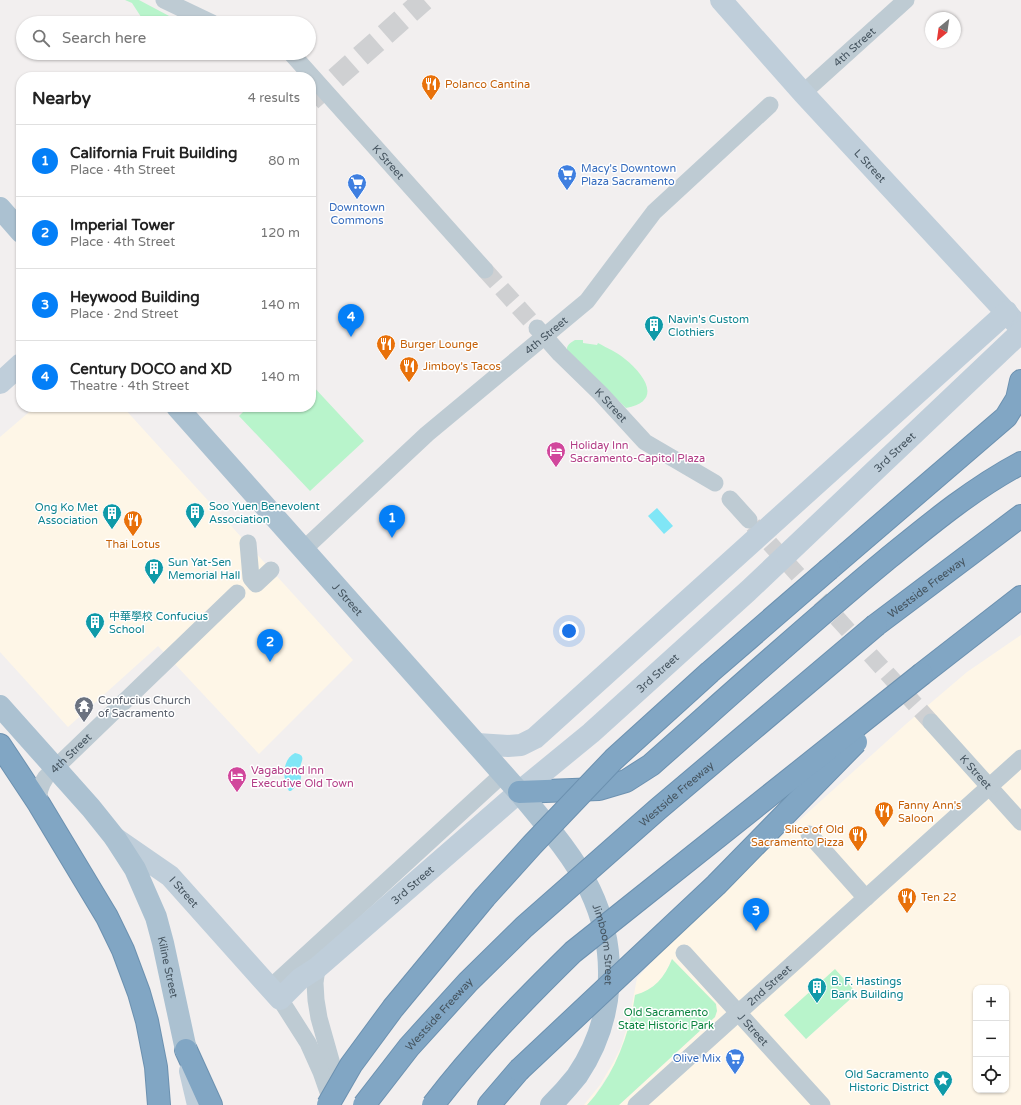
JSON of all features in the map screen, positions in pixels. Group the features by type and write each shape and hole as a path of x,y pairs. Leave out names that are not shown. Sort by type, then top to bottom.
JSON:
{"highway":[{"path":"328,1105 351,1065 393,1008 485,897 614,759 829,569 1001,422 1011,410 1017,399 1021,381"},
{"path":"519,792 599,789 626,781 639,774 851,589 941,515 1004,472 1021,463"},
{"name":"Westside Freeway","path":"364,1105 409,1047 468,982 524,927 658,809 876,626 1021,516"},
{"path":"433,1105 479,1049 533,991 573,952 1021,597"},
{"path":"489,1105 519,1070 716,885 922,674"},
{"path":"0,745 39,804 107,917 123,950 139,993 147,1021 156,1067 159,1105"},
{"path":"186,1050 211,1105"}],"main road":[{"path":"0,208 16,226"},
{"name":"J Street","path":"181,412 519,792"},
{"name":"I Street","path":"0,706 91,808 115,838"},
{"name":"Jimboom Street","path":"519,792 554,834 590,890 600,918 610,963 608,997 594,1045 577,1076 551,1105"},
{"name":"Kiline Street","path":"115,838 134,869 156,916 186,1050"}],"street":[{"path":"164,0 197,16"},
{"name":"L Street","path":"721,0 803,93 1021,329"},
{"name":"4th Street","path":"803,93 906,0"},
{"name":"K Street","path":"297,60 308,72"},
{"name":"K Street","path":"316,81 485,270"},
{"name":"4th Street","path":"304,549 540,332 587,301 654,212 770,105"},
{"path":"477,744 508,746 521,745 535,738 1006,312"},
{"name":"K Street","path":"540,332 601,394 645,442 715,483"},
{"name":"3rd Street","path":"275,993 317,968 519,792 591,733 748,591 1021,332"},
{"path":"0,383 16,369"},
{"path":"730,499 749,520"},
{"path":"248,543 250,578 256,584 271,570"},
{"name":"4th Street","path":"39,804 38,794 46,777 237,593"},
{"name":"K Street","path":"931,722 1021,822"},
{"name":"2nd Street","path":"636,1105 1021,758"},
{"name":"3rd Street","path":"275,993 503,774"},
{"path":"809,834 866,898"},
{"name":"I Street","path":"115,838 170,876 275,993 308,1044 334,1105"},
{"name":"J Street","path":"684,954 822,1105"},
{"name":"I Street","path":"317,968 315,983 316,1000 319,1018 332,1064 334,1105"},
{"name":"Kiline Street","path":"186,1050 198,1105"}],"shaded area":[{"path":"29,412 128,412 353,660 259,754 158,646 68,727 0,652 0,437"},
{"path":"1021,635 1021,1105 619,1105 715,1017 672,959 660,981 648,991 635,995 629,1028 615,1064 593,1098 587,1105 584,1105 600,1085 621,1047 629,1021 637,978 699,911 906,724 967,672","holes":["857,993 806,1039 784,1015"]}],"green space":[{"path":"125,0 139,0 169,16 140,16 132,3"},
{"path":"575,340 583,340 583,343 597,345 598,343 615,352 632,365 639,372 647,387 647,394 644,400 637,405 626,408 567,352 570,343"},
{"path":"316,389 364,441 310,491 239,416 243,412 316,412"},
{"name":"Old Sacramento State Historic Park","path":"672,959 716,1004 717,1011 715,1017 619,1105 587,1105 597,1094 613,1068 625,1039 633,1010 635,995 648,990 658,982 666,972"},
{"name":"B. F. Hastings Bank Building","path":"835,969 857,993 806,1039 784,1015"}],"water":[{"path":"657,508 673,526 664,534 648,516"},
{"path":"295,753 302,756 300,768 301,778 296,787 289,791 285,781 284,770 288,760"}],"tunnel":[{"path":"316,96 424,0"},
{"path":"485,270 537,328"},
{"path":"753,525 931,722"}],"place":[{"name":"Polanco Cantina","path":"431,101"},
{"name":"Macy's Downtown Plaza Sacramento","path":"567,191"},
{"name":"Downtown Commons","path":"357,200"},
{"name":"Century DOCO and XD","path":"351,337"},
{"name":"Navin's Custom Clothiers","path":"654,342"},
{"name":"Burger Lounge","path":"386,361"},
{"name":"Jimboy's Tacos","path":"409,383"},
{"name":"Holiday Inn Sacramento-Capitol Plaza","path":"556,468"},
{"name":"Soo Yuen Benevolent Association","path":"195,529"},
{"name":"Ong Ko Met Association","path":"112,530"},
{"name":"Thai Lotus","path":"133,537"},
{"name":"California Fruit Building","path":"392,538"},
{"name":"Sun Yat-Sen Memorial Hall","path":"154,585"},
{"name":"中華學校 Confucius School","path":"95,639"},
{"name":"Imperial Tower","path":"270,662"},
{"name":"Confucius Church of Sacramento","path":"84,723"},
{"name":"Vagabond Inn Executive Old Town","path":"237,793"},
{"name":"Fanny Ann's Saloon","path":"884,828"},
{"name":"Slice of Old Sacramento Pizza","path":"858,852"},
{"name":"Ten 22","path":"907,914"},
{"name":"Heywood Building","path":"756,931"},
{"name":"B. F. Hastings Bank Building","path":"817,1004"},
{"name":"Olive Mix","path":"735,1075"},
{"name":"Old Sacramento Historic District","path":"943,1097"}]}
